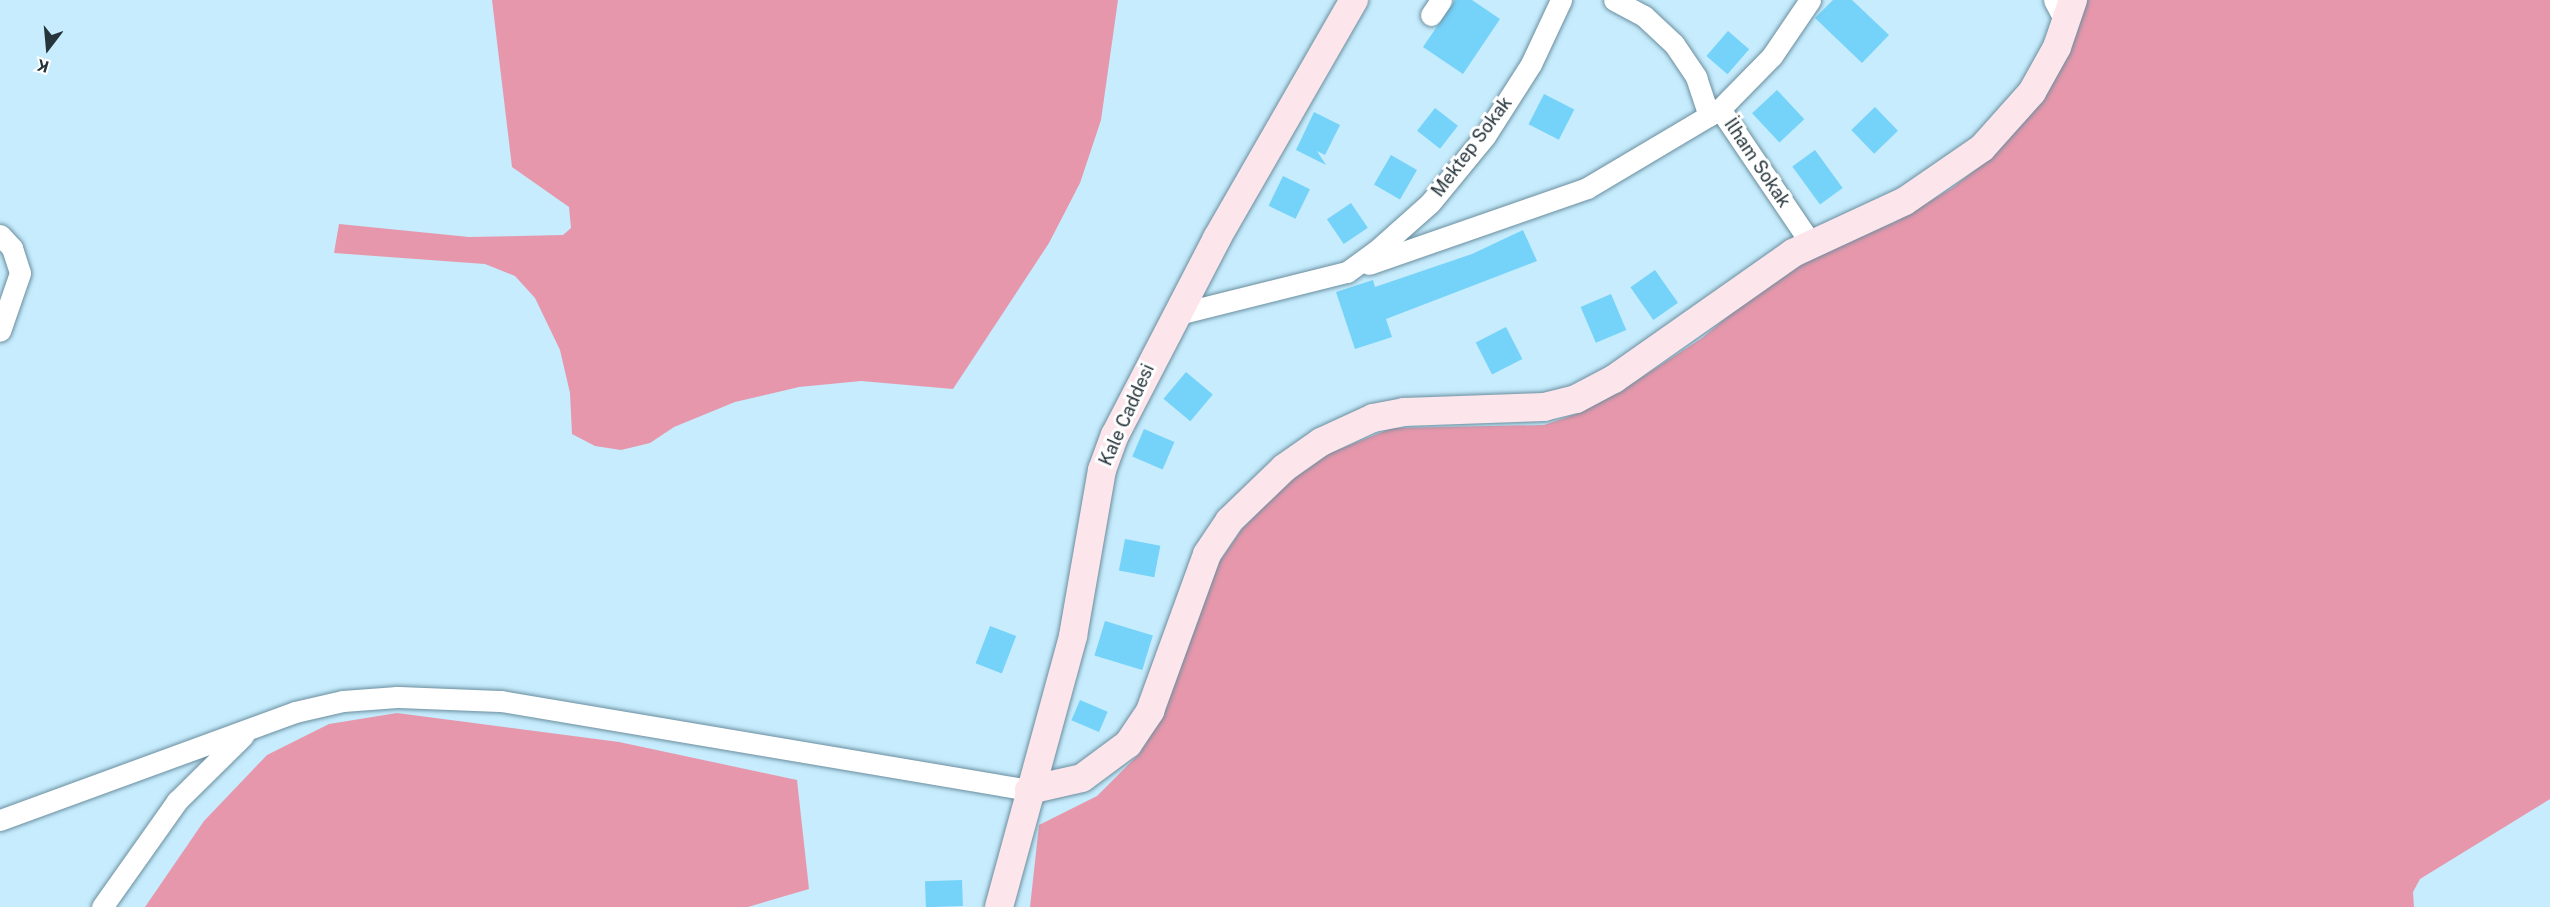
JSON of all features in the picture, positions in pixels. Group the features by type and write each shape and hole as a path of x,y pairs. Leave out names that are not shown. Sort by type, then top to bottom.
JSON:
{"street":[{"name":"Kale Caddesi","path":"999,907 1081,600 1102,470 1130,400 1354,0"},
{"name":"Mektep Sokak","path":"1178,314 1347,272 1404,228 1459,170 1509,101 1561,0"},
{"path":"1347,272 1587,188 1715,112 1696,77 1674,44 1644,16 1614,0"},
{"name":"İlham Sokak","path":"1810,0 1772,56 1715,112 1812,245"},
{"path":"0,820 253,727 343,701 466,698 1029,790 1082,778 1128,744 1150,711 1207,554 1240,509 1302,454 1346,429 1388,414 1527,410 1576,399 1614,379 1793,253 1905,201 1982,148 2032,92 2064,8"},
{"path":"0,235 12,248 20,273 0,331"},
{"path":"102,907 177,801 253,727"}],"shaded area":[{"path":"492,0 1118,0 1101,120 1080,183 1049,243 953,389 861,381 799,387 735,402 674,427 650,443 621,450 595,446 572,434 570,393 560,350 535,298 515,276 485,264 334,253 339,224 469,237 563,235 571,228 569,207 512,167"},
{"path":"2083,0 2550,0 2550,799 2420,879 2413,892 2414,907 1030,907 1039,825 1097,796 1140,753 1158,723 1218,564 1242,529 1288,482 1325,455 1392,428 1544,425 1579,413 1633,383 1702,338 1785,269 1895,222 1952,188 1993,156 2046,95"},
{"path":"397,713 619,742 797,780 809,889 748,907 145,907 204,821 267,755 329,724"}],"building":[{"path":"1455,0 1472,0 1500,19 1463,74 1423,47"},
{"path":"1833,0 1852,0 1889,35 1862,63 1815,18"},
{"path":"1728,31 1749,49 1727,74 1706,56"},
{"path":"1777,90 1804,119 1779,142 1752,113"},
{"path":"1544,94 1574,109 1559,140 1529,124"},
{"path":"1875,107 1898,131 1874,154 1851,130"},
{"path":"1435,108 1458,126 1440,149 1417,131"},
{"path":"1314,112 1340,125 1325,155 1317,151 1326,165 1296,150"},
{"path":"1815,150 1843,188 1820,204 1792,166"},
{"path":"1391,155 1417,170 1400,199 1374,184"},
{"path":"1283,176 1310,189 1295,219 1269,206"},
{"path":"1351,203 1368,228 1344,244 1327,219"},
{"path":"1523,230 1537,261 1386,319 1392,337 1355,349 1336,292 1373,280 1375,287 1472,254"},
{"path":"1655,270 1678,303 1653,320 1630,287"},
{"path":"1611,294 1626,330 1596,343 1581,307"},
{"path":"1506,327 1522,359 1492,375 1476,342"},
{"path":"1186,372 1213,394 1190,421 1164,399"},
{"path":"1144,429 1174,442 1163,470 1132,457"},
{"path":"1125,539 1160,546 1154,577 1119,570"},
{"path":"1105,621 1153,636 1142,670 1094,655"},
{"path":"990,626 1016,636 1002,673 976,663"},
{"path":"1080,700 1108,712 1099,732 1071,720"},
{"path":"962,880 963,906 926,907 925,881"}]}
